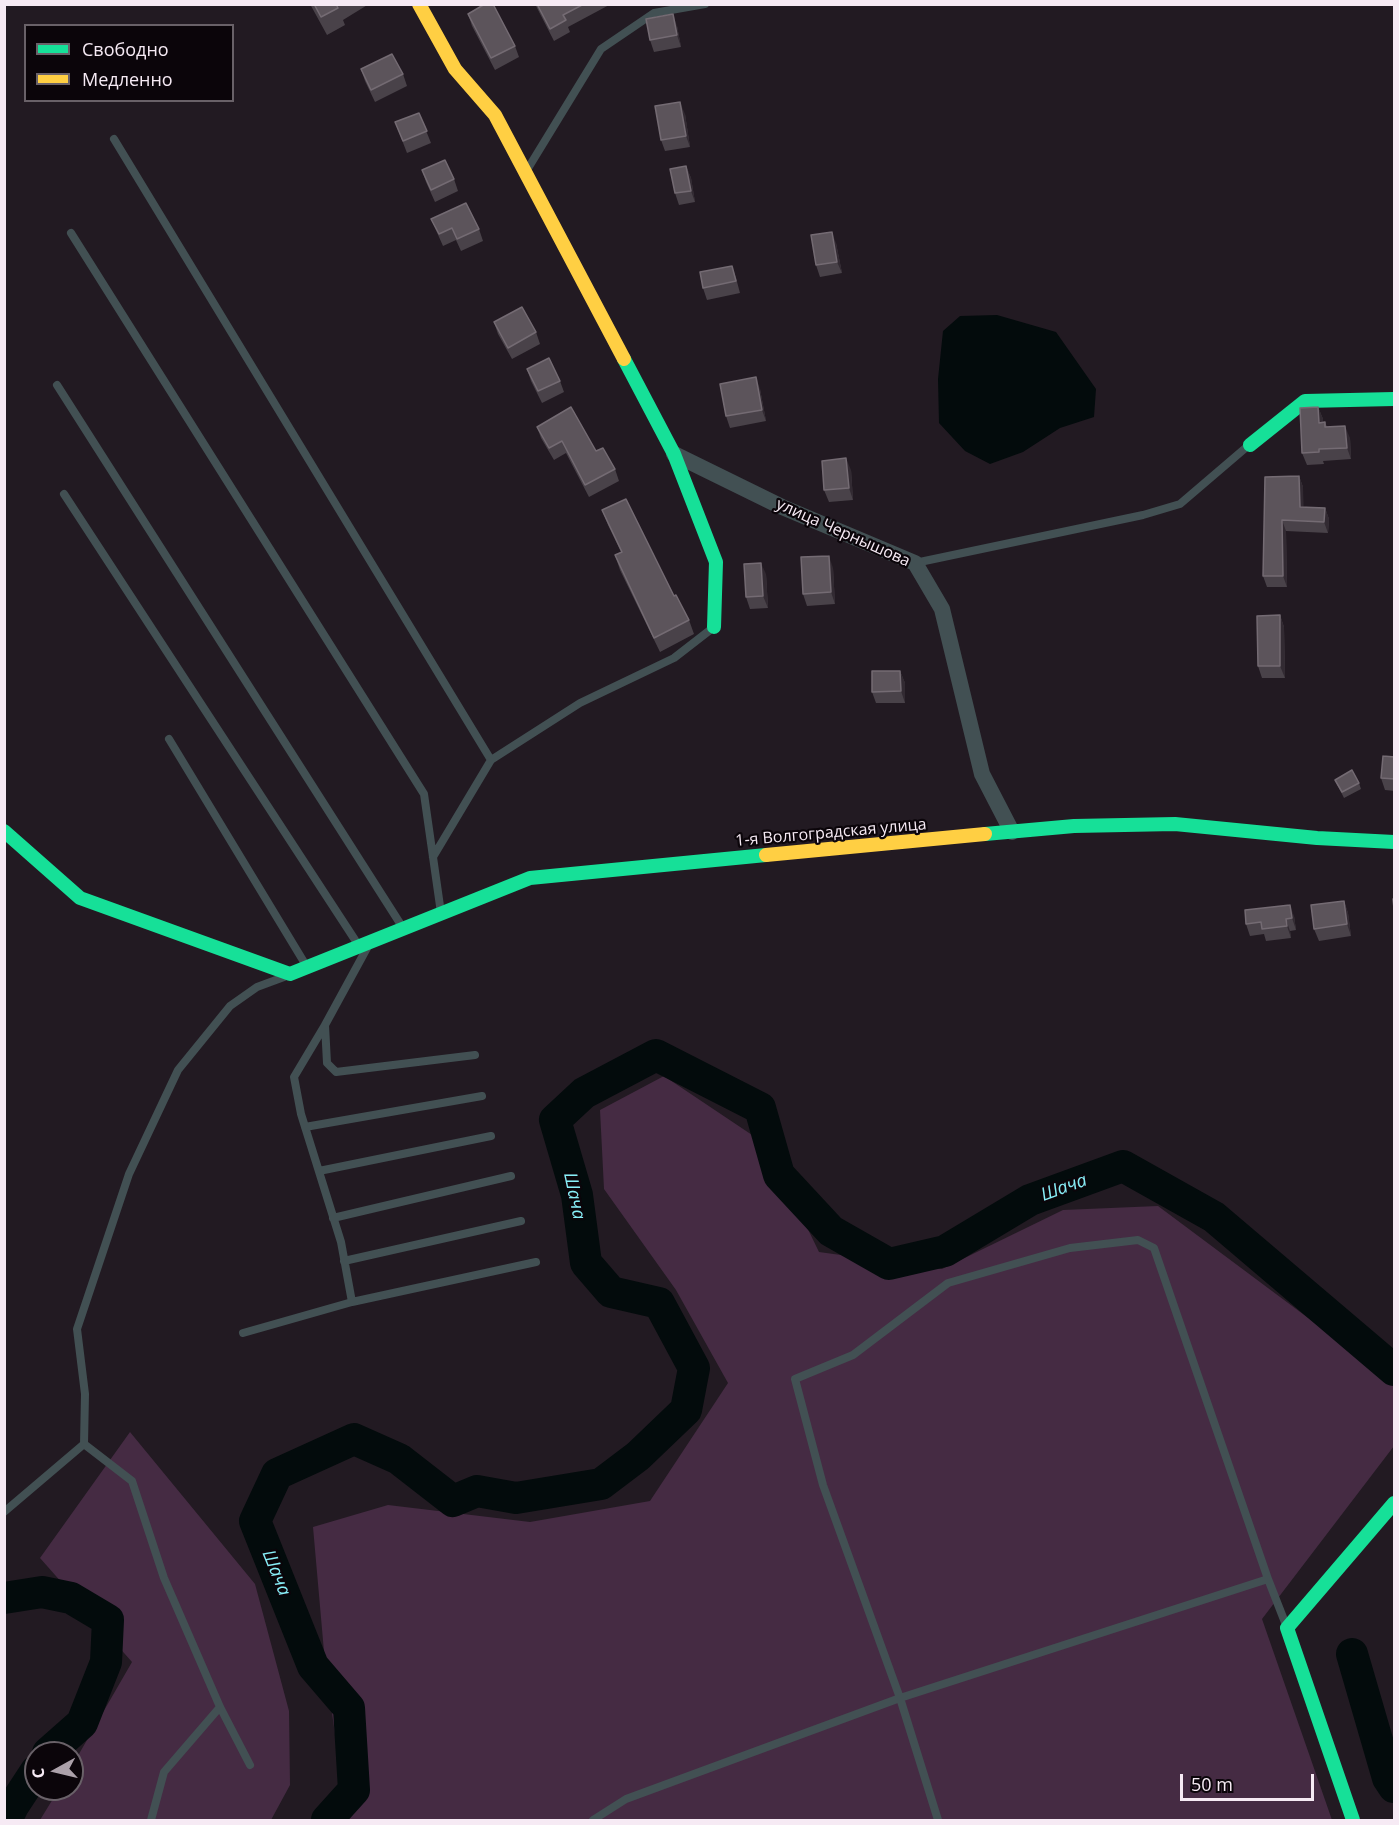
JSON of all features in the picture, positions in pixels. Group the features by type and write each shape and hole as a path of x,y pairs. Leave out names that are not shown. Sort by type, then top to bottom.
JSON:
{"street":[{"path":"419,4 455,69 495,115 674,454 716,562 714,627"},
{"path":"1250,445 1305,401 1395,399"},
{"name":"улица Чернышова","path":"674,454 782,507 915,562 942,609 981,774 1012,832"},
{"name":"1-я Волгоградская улица","path":"290,974 530,878 1074,826 1175,824 1395,842"},
{"path":"4,831 80,898 290,974"},
{"path":"1353,1821 1287,1628 1395,1503"}],"lane":[{"path":"525,172 601,49 654,13 705,4"},
{"path":"114,139 491,760"},
{"path":"71,233 424,794 441,914"},
{"path":"57,385 403,929"},
{"path":"915,562 1143,515 1180,504 1250,445"},
{"path":"64,494 365,944 325,1025 294,1077 305,1127 333,1218 352,1302"},
{"path":"433,857 491,760 580,702 674,658 714,627"},
{"path":"169,740 307,967"},
{"path":"4,1512 84,1444 85,1394 77,1329 129,1174 178,1070 230,1006 257,987 290,974"},
{"path":"325,1025 327,1063 336,1072 475,1055"},
{"path":"305,1127 482,1096"},
{"path":"319,1171 491,1136"},
{"path":"333,1218 511,1176"},
{"path":"344,1261 521,1221"},
{"path":"938,1821 900,1698 823,1485 795,1379 854,1355 948,1283 1070,1248 1138,1240 1154,1248 1287,1628"},
{"path":"243,1333 352,1302 536,1262"},
{"path":"84,1444 132,1481 164,1578 220,1707 250,1764"},
{"path":"593,1821 627,1799 900,1698 1268,1579"},
{"path":"151,1821 164,1772 220,1707"}],"shaded area":[{"path":"997,315 1056,332 1096,389 1094,417 1060,428 1023,452 990,464 965,451 939,423 938,379 943,331 960,316"},
{"path":"664,1076 767,1145 819,1252 942,1269 1063,1210 1158,1206 1394,1382 1394,1446 1262,1619 1332,1820 347,1820 325,1663 313,1527 388,1505 530,1522 650,1501 728,1383 676,1290 604,1189 600,1110"},
{"path":"130,1432 255,1584 289,1711 290,1785 271,1820 40,1820 52,1801 84,1801 84,1745 132,1662 40,1558"}],"building":[{"path":"314,4 336,4 338,8 321,17"},
{"path":"485,4 493,4 515,46 491,58 468,14"},
{"path":"537,4 584,4 563,15 566,20 550,29"},
{"path":"673,14 677,35 650,40 646,19"},
{"path":"392,54 403,74 371,90 361,69"},
{"path":"680,102 686,136 661,140 655,106"},
{"path":"419,113 427,131 403,141 395,122"},
{"path":"445,160 454,179 431,190 422,170"},
{"path":"686,166 691,191 675,193 670,169"},
{"path":"466,203 479,229 457,239 452,228 439,234 431,219"},
{"path":"832,232 837,262 816,265 811,235"},
{"path":"732,266 736,281 703,288 700,272"},
{"path":"522,307 536,332 508,348 494,322"},
{"path":"549,358 560,381 538,391 527,369"},
{"path":"756,377 762,410 726,416 720,384"},
{"path":"571,407 596,451 603,448 615,469 585,485 562,441 549,448 537,427"},
{"path":"1318,407 1319,423 1325,422 1325,427 1345,426 1347,448 1319,449 1319,452 1302,453 1300,408"},
{"path":"846,458 849,488 824,490 822,461"},
{"path":"1299,476 1300,507 1325,508 1324,522 1282,520 1283,576 1263,576 1265,477"},
{"path":"626,499 674,596 676,595 689,620 654,638 615,555 622,552 602,510"},
{"path":"829,556 831,592 803,594 801,557"},
{"path":"761,563 763,596 746,597 744,564"},
{"path":"1280,615 1280,666 1258,666 1257,616"},
{"path":"872,671 900,671 901,691 872,692"},
{"path":"1383,756 1395,757 1395,779 1381,778"},
{"path":"1352,770 1359,783 1342,792 1335,780"},
{"path":"1344,901 1347,924 1314,929 1311,905"},
{"path":"1290,905 1292,918 1286,919 1287,926 1262,929 1261,922 1246,924 1245,910"}],"waterway":[{"name":"Шача","path":"327,1820 354,1790 349,1708 313,1666 255,1521 277,1474 354,1439 399,1459 453,1501 477,1491 516,1498 601,1484 638,1456 686,1410 694,1368 659,1303 611,1292 586,1263 577,1195 555,1120 584,1093 656,1055 760,1108 779,1175 831,1231 889,1264 945,1251 1030,1200 1123,1166 1214,1217 1394,1370"},
{"name":"Шача","path":"4,1598 42,1592 71,1598 108,1620 106,1662 82,1723 62,1741"},
{"path":"1352,1654 1388,1778 1394,1787"},
{"name":"Шача","path":"6,1820 24,1789"}],"traffic: fast":[{"path":"624,359 674,454 716,562 714,627"},
{"path":"1250,445 1305,401 1394,399"},
{"path":"985,834 1074,826 1175,824 1317,838 1394,842"},
{"path":"4,831 80,898 290,974 530,878 766,855"},
{"path":"1353,1820 1287,1628 1394,1503"}],"traffic: slow":[{"path":"419,4 455,69 495,115 624,359"},
{"path":"766,855 985,834"}]}
